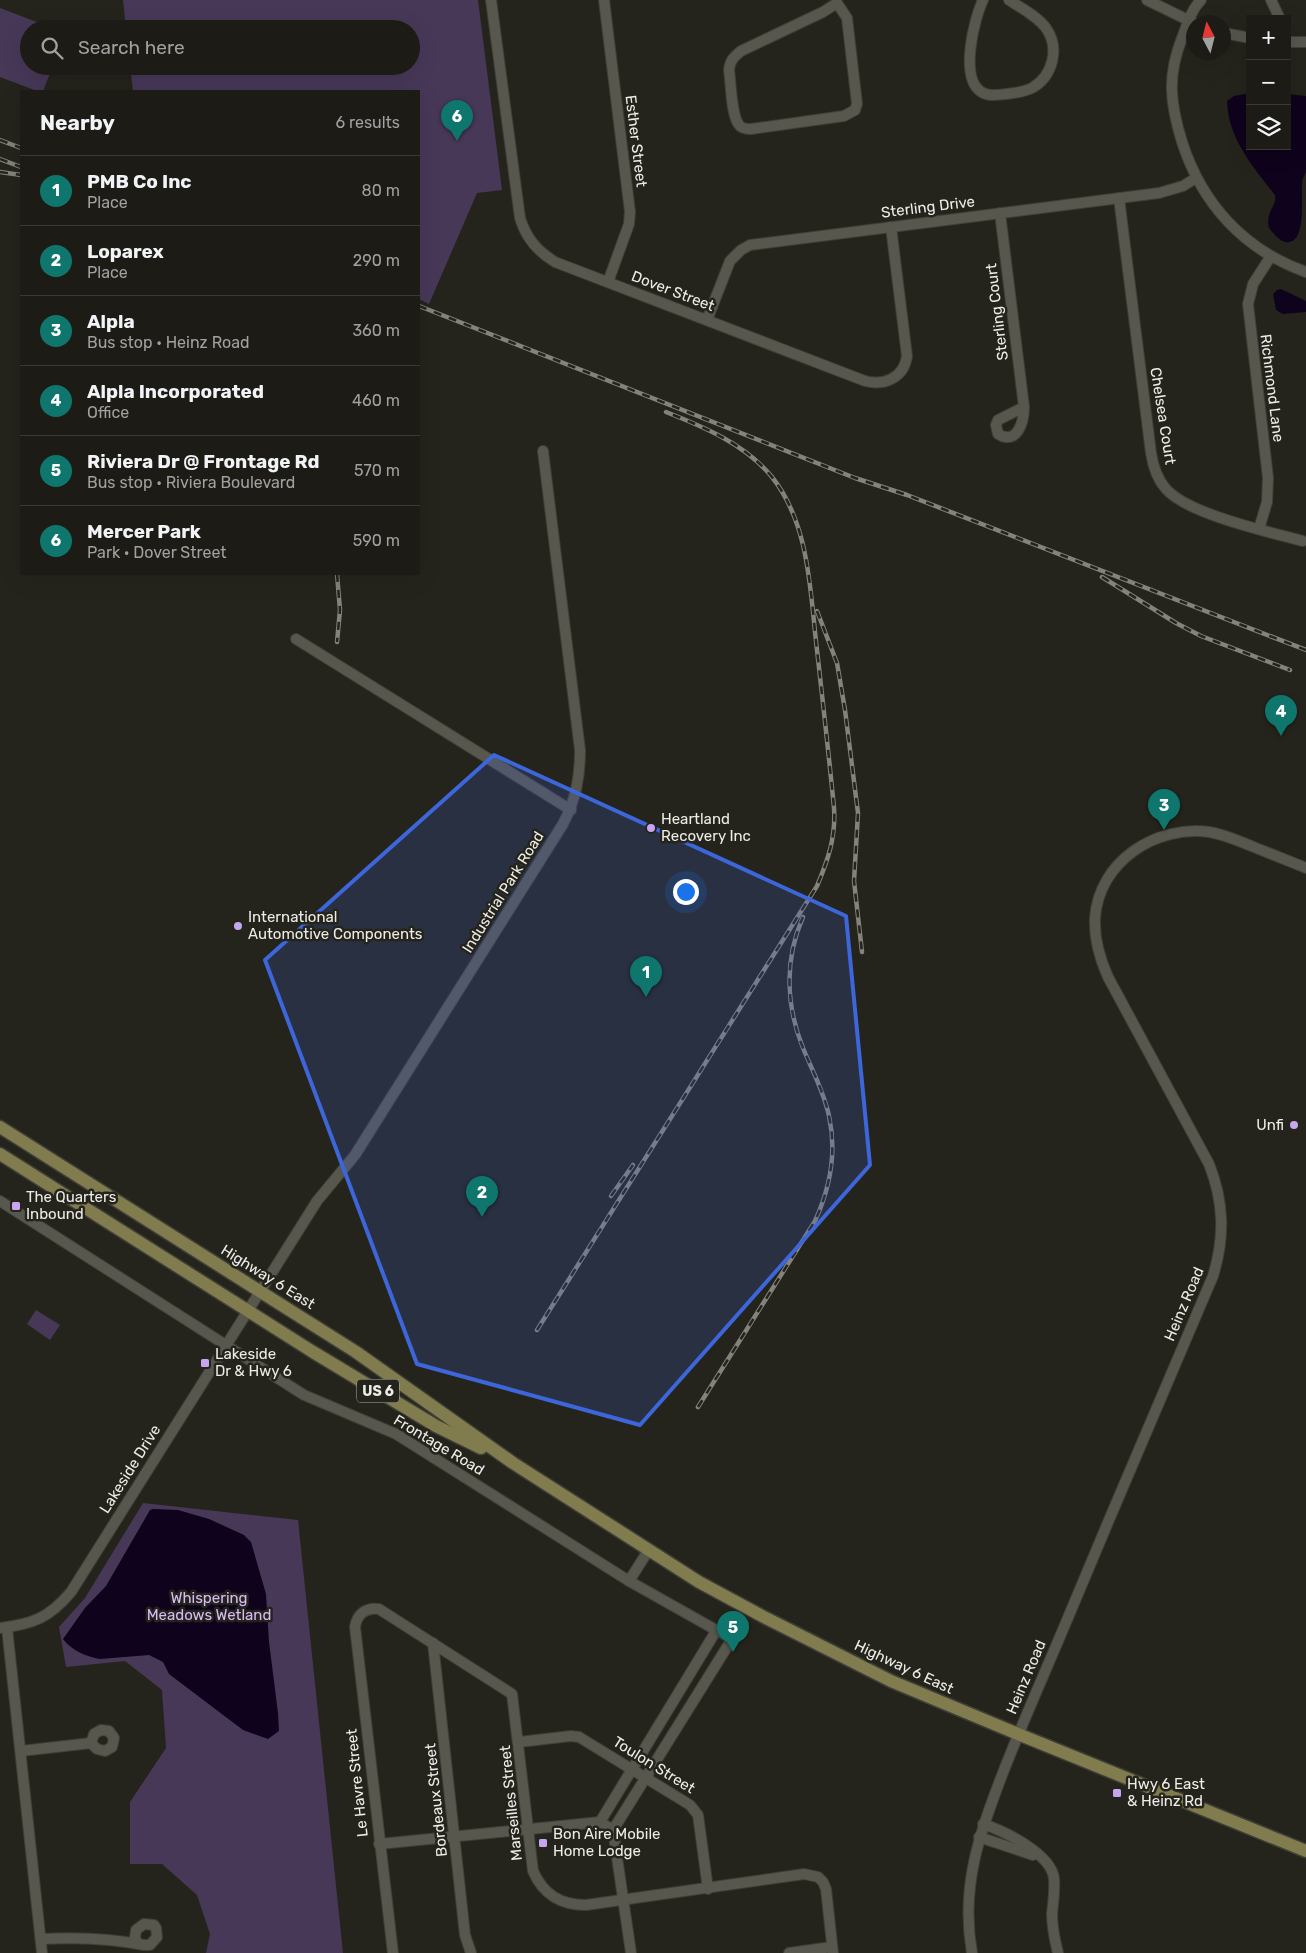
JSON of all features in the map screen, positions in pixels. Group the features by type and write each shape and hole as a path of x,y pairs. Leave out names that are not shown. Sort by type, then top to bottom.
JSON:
{"main road":[{"name":"Highway 6 East","path":"0,1127 356,1352 513,1463 699,1582 866,1668 954,1708 1306,1851"},
{"name":"Highway 6 East","path":"0,1154 313,1352 436,1426 513,1463"}],"street":[{"name":"Dover Street","path":"491,0 520,218 523,228 533,245 546,257 865,381 878,383 892,380 904,367 907,356 891,227"},
{"name":"Esther Street","path":"604,0 630,212 629,224 608,282"},
{"path":"983,0 973,28 970,60 973,81 976,87 986,94 993,96 1031,88 1044,78 1052,62 1052,43 1045,27 1009,0"},
{"path":"1146,0 1186,20"},
{"path":"1193,15 1195,8 1201,0"},
{"path":"1271,0 1278,15"},
{"path":"838,2 847,18 857,104 855,110 844,116 751,129 744,129 740,126 735,116 729,70 729,63 732,57 823,12 838,2"},
{"path":"1186,33 1176,55 1171,85 1172,100 1178,129 1196,178 1221,215 1247,239 1280,262 1306,272"},
{"path":"1231,34 1246,37"},
{"path":"1291,42 1306,42"},
{"name":"Sterling Drive","path":"708,320 730,261 750,245 1119,198 1172,190 1196,178"},
{"name":"Chelsea Court","path":"1119,198 1151,454 1156,473 1166,489 1183,503 1259,529 1304,539 1302,546 1306,552"},
{"name":"Sterling Court","path":"1000,213 1024,407"},
{"name":"Richmond Lane","path":"1259,529 1267,502 1268,478 1248,304 1253,284 1271,256"},
{"name":"Industrial Park Road","path":"260,1292 317,1201 355,1156 571,810 578,785 580,750 543,452"},
{"path":"296,639 571,810"},
{"name":"Heinz Road","path":"972,1953 968,1925 969,1889 972,1867 983,1824 1018,1734 1213,1276 1222,1236 1220,1196 1209,1164 1108,977 1102,962 1095,932 1095,918 1100,896 1110,875 1136,848 1152,840 1178,832 1203,832 1224,836 1306,868"},
{"name":"Frontage Road","path":"0,1201 304,1395 396,1434 630,1581 732,1639 646,1778"},
{"name":"Lakeside Drive","path":"4,1628 28,1624 38,1620 55,1608 71,1592 260,1292"},
{"path":"630,1581 648,1551"},
{"name":"Marseilles Street","path":"363,1611 379,1608 512,1694 534,1871 538,1881 549,1894 562,1902 577,1905 708,1889 804,1874 818,1877 826,1889 832,1950"},
{"name":"Le Havre Street","path":"363,1611 356,1621 355,1627 393,1953"},
{"path":"4,1628 21,1751 42,1953"},
{"path":"600,1822 716,1631"},
{"name":"Bordeaux Street","path":"433,1643 465,1935 471,1953"},
{"name":"Toulon Street","path":"519,1742 579,1737 690,1805 698,1815 708,1889"},
{"path":"21,1751 91,1742"},
{"path":"631,1953 613,1830 646,1778"},
{"path":"379,1844 600,1822 613,1830"},
{"path":"983,1824 1010,1834 1041,1857 1052,1871 1054,1880 1052,1917 1058,1953"},
{"path":"979,1837 1041,1857"},
{"path":"42,1939 98,1938 137,1943"},
{"path":"789,1953 832,1950"}],"highlighted area":[{"path":"494,755 846,916 870,1165 640,1425 417,1364 265,960"}],"green space":[{"path":"123,0 478,0 502,190 477,193 429,304 420,300 420,90 133,90 131,75 420,75 420,20 125,20"},
{"path":"0,8 31,20 20,20 20,75 49,75 43,90 34,90 0,77"},
{"path":"36,1310 60,1325 50,1340 27,1324"},
{"name":"Whispering Meadows Wetland","path":"143,1503 298,1520 343,1953 206,1953 210,1934 197,1895 162,1864 130,1864 130,1802 166,1748 162,1690 125,1661 66,1667 59,1627 85,1598"}],"shaded area":[{"path":"1246,94 1246,150 1291,150 1291,94 1306,96 1306,171 1302,182 1301,226 1295,239 1290,242 1275,236 1269,228 1268,222 1275,195 1258,174 1237,140 1228,115 1227,101 1234,96"},
{"path":"1281,289 1306,301 1306,312 1283,314 1276,310 1273,294"},
{"path":"150,1510 178,1510 209,1519 244,1535 251,1542 266,1594 269,1642 278,1713 279,1731 268,1739 243,1730 169,1674 163,1662 149,1655 100,1659 80,1652 63,1639 85,1608 106,1586"}],"railway":[{"path":"0,140 20,148"},
{"path":"0,159 20,167"},
{"path":"0,172 20,175"},
{"path":"420,306 855,478 907,495 1306,650"},
{"path":"537,1330 817,886 828,858 834,829 834,808 810,582 801,538 794,516 785,496 772,477 749,455 709,430 666,412"},
{"path":"337,575 340,610 337,642"},
{"path":"1102,577 1176,623 1201,636 1290,670"},
{"path":"817,611 837,663 845,710 858,813 854,881 862,952"},
{"path":"698,1407 815,1221 825,1196 831,1170 832,1143 827,1107 797,1032 789,983 793,950 803,917"},
{"path":"611,1196 633,1165"}],"place":[{"name":"Mercer Park","path":"457,141"},
{"name":"Alpla Incorporated","path":"1281,736"},
{"name":"Heartland Recovery Inc","path":"651,828"},
{"name":"Alpla","path":"1164,830"},
{"name":"International Automotive Components","path":"238,926"},
{"name":"PMB Co Inc","path":"646,997"},
{"name":"Unfi","path":"1294,1125"},
{"name":"The Quarters Inbound","path":"16,1206"},
{"name":"Loparex","path":"482,1217"},
{"name":"Lakeside Dr & Hwy 6","path":"205,1363"},
{"name":"Riviera Dr @ Frontage Rd","path":"733,1652"},
{"name":"Hwy 6 East & Heinz Rd","path":"1117,1793"},
{"name":"Bon Aire Mobile Home Lodge","path":"543,1843"}]}
